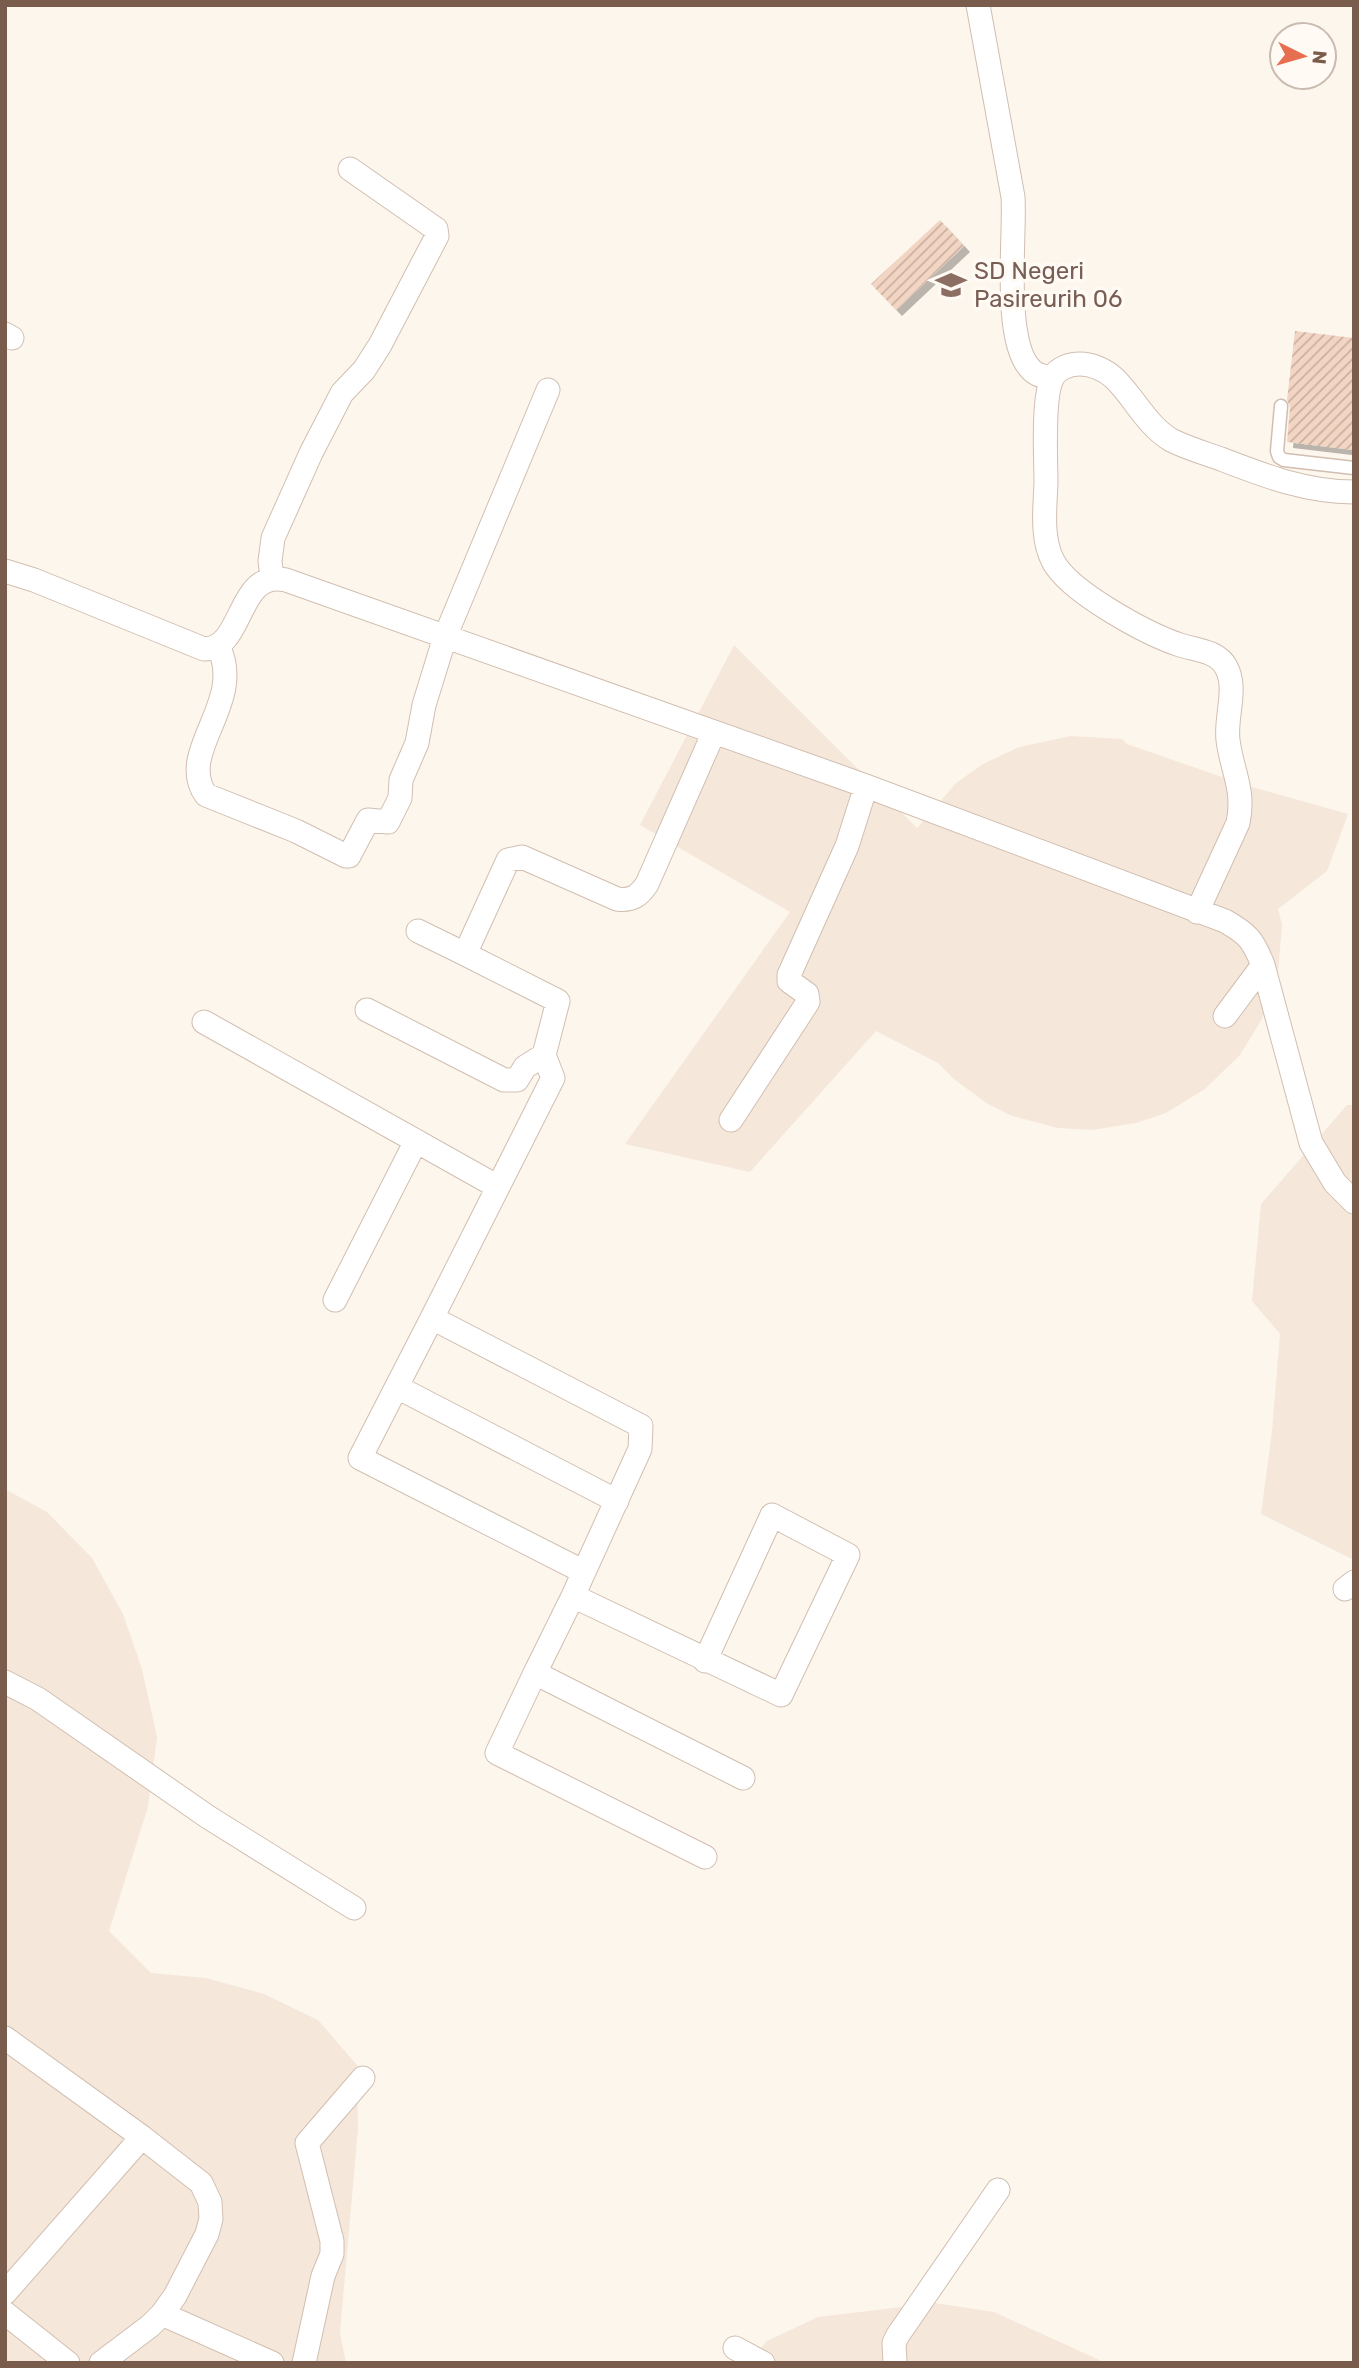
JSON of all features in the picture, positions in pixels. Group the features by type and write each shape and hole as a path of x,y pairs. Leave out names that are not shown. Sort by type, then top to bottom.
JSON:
{"street":[{"path":"978,5 1013,197 1015,218 1012,300 1017,341 1029,368 1036,374 1052,377"},
{"path":"272,578 270,561 273,538 305,464 342,393 364,370 380,345 437,236 436,229 350,169"},
{"path":"1197,912 1238,823 1241,810 1241,790 1228,736 1230,674 1219,658 1154,634 1080,591 1063,577 1053,561 1045,522 1047,413 1052,377 1072,364 1100,368 1113,377 1144,416 1171,439 1278,481 1306,488 1354,492"},
{"path":"218,646 224,663 225,686 198,762 200,787 206,795 296,831 348,856 352,854 370,819 386,822 400,798 401,780 417,743 424,705 445,636 548,390"},
{"path":"5,571 34,580 197,647 211,649 218,646 258,585 272,578 286,580 866,786 1224,921 1249,937 1263,965 1311,1143 1335,1183 1354,1202"},
{"path":"465,954 508,860 522,857 617,899 637,897 647,884 714,732"},
{"path":"731,1120 808,1002 807,994 789,981 788,977 847,846 866,786"},
{"path":"418,931 558,1001 544,1055 552,1078 360,1458 584,1572"},
{"path":"1225,1016 1263,965"},
{"path":"367,1010 542,1099"},
{"path":"204,1021 498,1186"},
{"path":"504,1080 517,1080 525,1067 544,1055"},
{"path":"335,1300 416,1140"},
{"path":"432,1318 641,1426 640,1449 497,1753 705,1857"},
{"path":"397,1387 617,1501"},
{"path":"573,1596 705,1661 781,1695 848,1555 772,1515 705,1661"},
{"path":"535,1673 743,1778"},
{"path":"5,1682 37,1699 208,1817 354,1908"},
{"path":"5,2038 201,2183 210,2202 211,2219 207,2234 176,2296 162,2314 101,2363"},
{"path":"304,2363 323,2276 332,2254 332,2241 307,2143 363,2078"},
{"path":"5,2293 142,2137"},
{"path":"895,2363 894,2343 898,2335 998,2189"},
{"path":"5,2313 68,2363"},
{"path":"162,2314 272,2363"},
{"path":"735,2348 763,2363"}],"lane":[{"path":"1281,406 1277,451 1279,457 1284,460 1354,468"}],"shaded area":[{"path":"734,645 917,828 956,783 983,764 1019,747 1071,736 1122,739 1127,744 1245,785 1348,814 1327,871 1278,909 1282,924 1278,974 1262,1019 1240,1055 1205,1089 1166,1113 1136,1123 1092,1130 1058,1128 1012,1116 988,1104 955,1080 938,1063 876,1031 750,1172 625,1144 790,912 640,825"},
{"path":"1347,1105 1354,1105 1354,1560 1261,1514 1272,1431 1280,1334 1252,1301 1261,1204"},
{"path":"5,1489 47,1512 92,1558 123,1614 142,1669 157,1737 148,1807 109,1931 151,1973 206,1978 264,1994 318,2020 357,2065 358,2129 340,2332 346,2363 5,2363"},
{"path":"935,2303 994,2312 1106,2363 748,2363 767,2341 818,2317"}],"building":[{"path":"940,220 964,246 896,310 871,284"},
{"path":"1295,331 1354,338 1354,450 1287,442 1290,407 1287,400"}],"place":[{"name":"SD Negeri Pasireurih 06","path":"951,285"}]}
